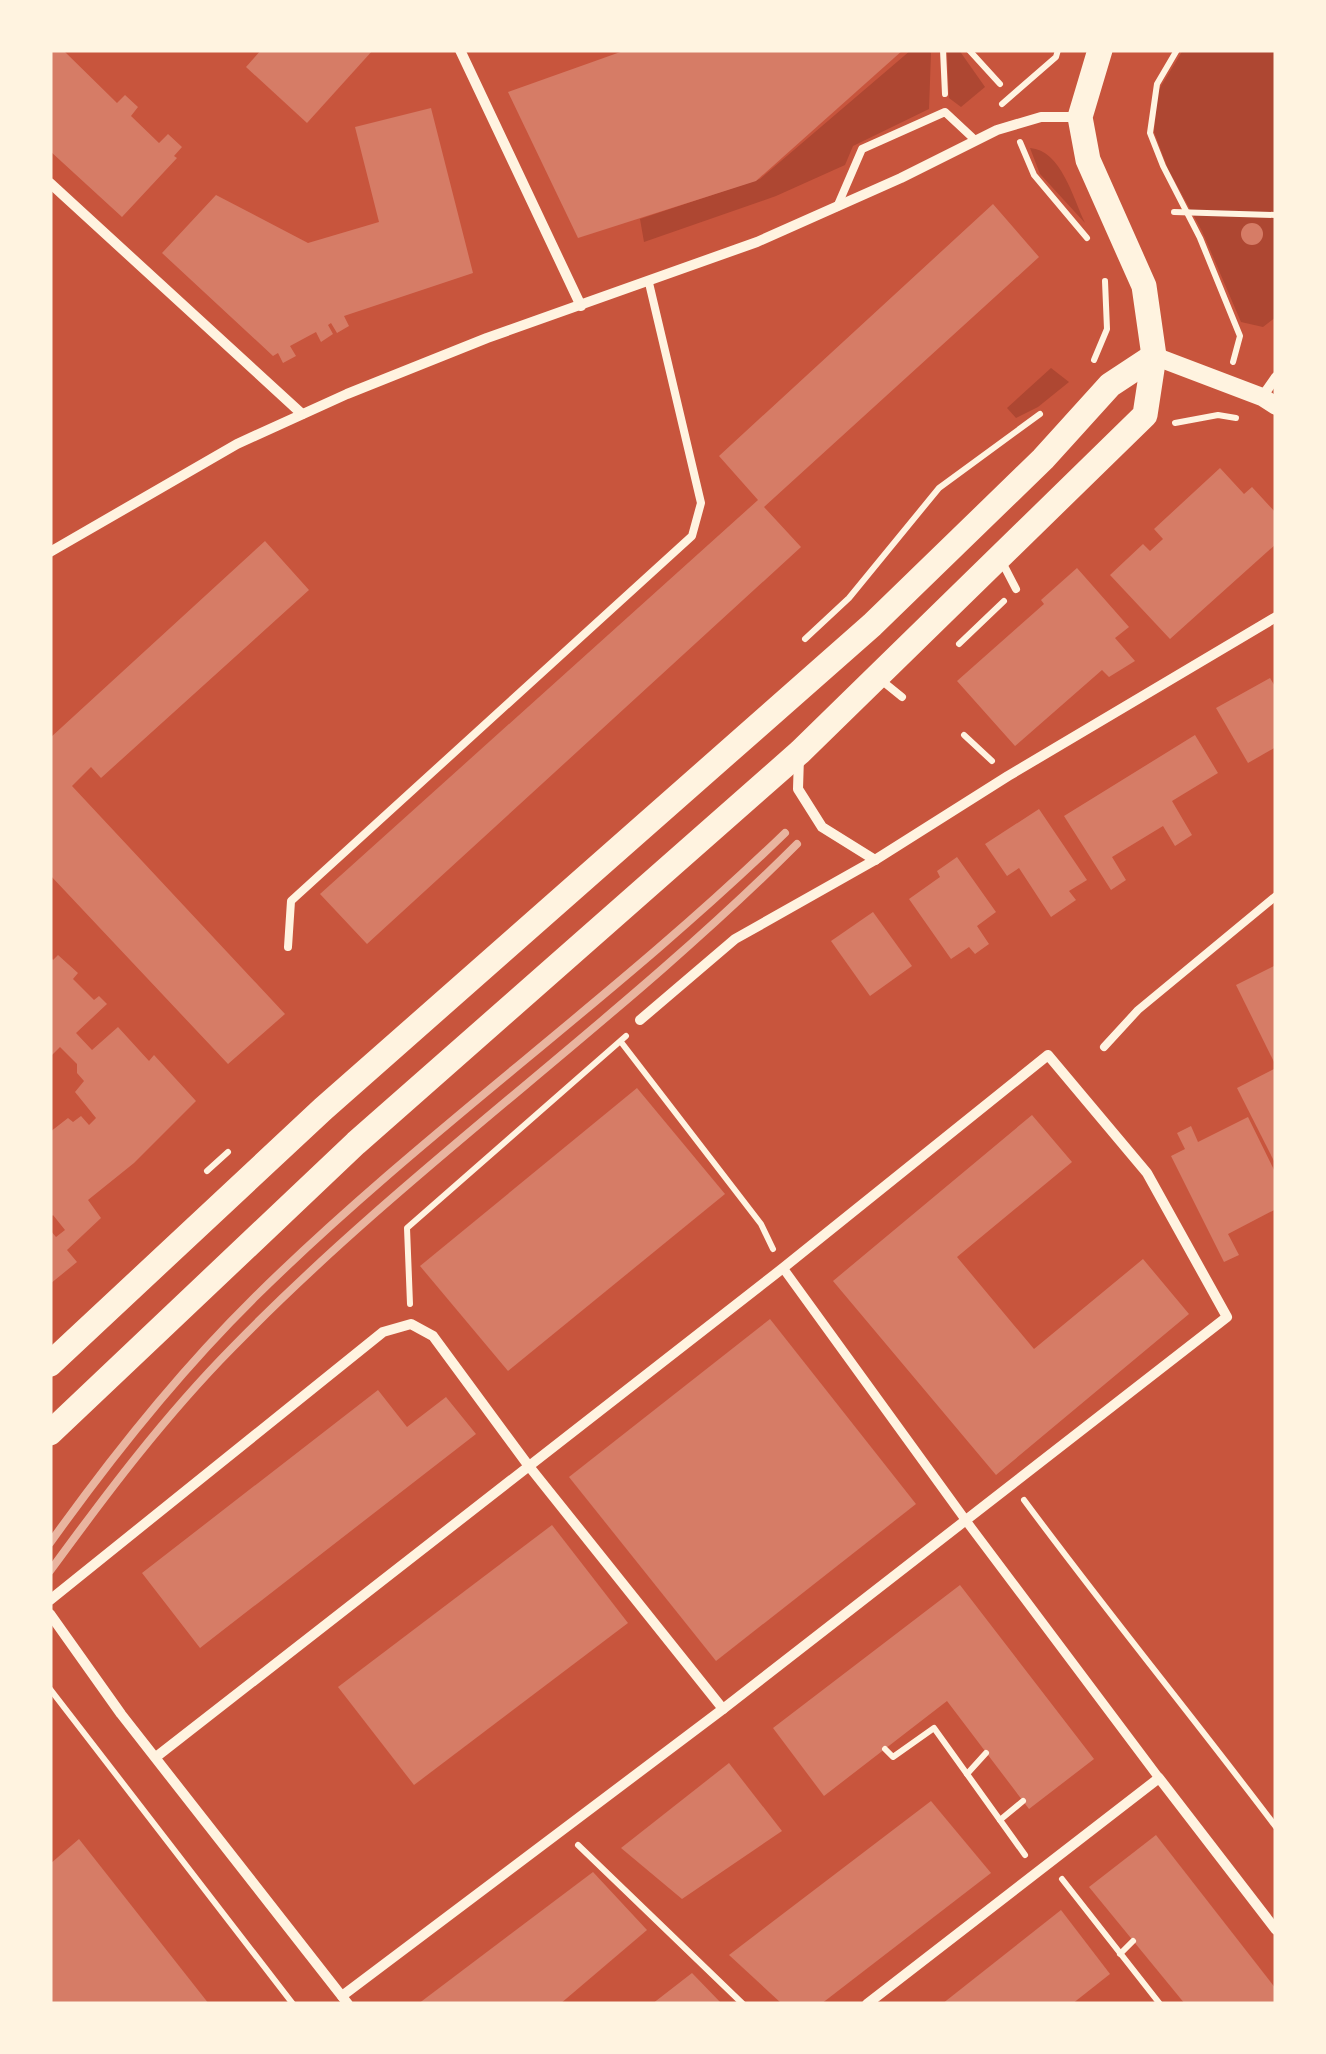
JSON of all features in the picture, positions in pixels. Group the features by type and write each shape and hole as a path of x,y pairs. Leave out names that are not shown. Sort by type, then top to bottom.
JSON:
{"main road":[{"path":"50,1432 356,1144 800,752 1144,415 1154,356 1144,286 1088,160 1080,117 1100,50"},
{"path":"50,1364 323,1109 872,625 1043,458 1110,385 1154,356"}],"street":[{"path":"460,50 581,306"},
{"path":"50,552 237,444 302,414 487,338 649,283 837,208 975,140 1042,117 1080,117"},
{"path":"50,183 302,414"},
{"path":"1154,356 1271,400 1276,377"},
{"path":"640,1020 736,939 875,860 1276,617"},
{"path":"800,752 798,790 822,827 875,860"},
{"path":"50,1614 121,1714 345,2000 1227,1317 1147,1173 1048,1056 156,1757"},
{"path":"783,1268 967,1522 1276,1930"},
{"path":"50,1600 383,1332 410,1324 434,1336 528,1465 724,1710"},
{"path":"867,2004 1159,1778"}],"lane":[{"path":"837,208 862,149 945,112 975,140"},
{"path":"288,948 291,901 692,536 701,503 649,283"},
{"path":"1000,559 1016,589"},
{"path":"877,677 902,697"},
{"path":"1104,1046 1138,1010 1276,896"}],"path":[{"path":"944,50 945,112"},
{"path":"969,50 1000,84"},
{"path":"1001,102 1056,56 1058,50"},
{"path":"1177,50 1156,84 1150,132 1240,336"},
{"path":"1023,147 1034,175 1094,246"},
{"path":"1174,212 1276,215"},
{"path":"1091,368 1108,329 1108,289 1103,275"},
{"path":"805,639 848,598 939,488 1043,412"},
{"path":"964,735 1008,776"},
{"path":"410,1324 407,1228 621,1042 640,1020"},
{"path":"621,1042 761,1224 783,1268"},
{"path":"203,1175 232,1148"},
{"path":"967,1522 1023,1498 1108,1614 1276,1828"},
{"path":"50,1690 294,2004"},
{"path":"885,1748 894,1757 934,1728 1037,1873"},
{"path":"967,1774 986,1753"},
{"path":"1000,1820 1023,1801"},
{"path":"562,1830 743,2004"},
{"path":"1049,1863 1160,2004"},
{"path":"1120,1954 1133,1941"}],"shaded area":[{"path":"911,50 931,53 929,109 853,146 845,165 776,196 644,242 640,219 760,179"},
{"path":"959,50 985,87 961,107 949,98 947,51"},
{"path":"1183,50 1276,50 1276,317 1263,327 1241,322 1154,132 1158,91"},
{"path":"1030,148 1041,151 1058,166 1085,223 1040,174"},
{"path":"1051,368 1069,382 1038,407 1016,418 1007,408"}],"building":[{"path":"50,50 63,50 117,103 125,95 138,107 131,116 159,143 168,134 182,147 174,156 177,158 122,217 50,151"},
{"path":"261,50 373,50 307,123 246,67"},
{"path":"626,50 903,50 756,181 578,238 508,92"},
{"path":"431,108 473,273 344,316 349,326 337,333 331,323 328,325 333,334 321,342 316,332 290,346 296,356 283,363 278,353 273,356 162,253 216,195 308,243 379,222 355,127"},
{"path":"993,204 1039,257 764,507 801,547 367,944 320,894 758,500 719,456"},
{"path":"1252,223 1260,226 1260,242 1252,245 1244,242 1241,234 1244,226"},
{"path":"1220,468 1244,494 1252,487 1276,513 1276,544 1170,639 1110,575 1143,544 1150,551 1163,539 1154,529"},
{"path":"265,541 309,590 101,778 91,767 72,786 285,1014 228,1064 50,875 50,738"},
{"path":"1077,568 1129,627 1115,638 1135,661 1109,677 1102,670 1015,746 957,681 1044,604 1041,600"},
{"path":"1270,678 1276,688 1276,747 1248,763 1216,708"},
{"path":"1195,735 1218,773 1172,801 1192,835 1175,846 1163,826 1112,857 1126,880 1111,890 1064,816"},
{"path":"1039,809 1087,880 1069,891 1076,900 1051,917 1019,868 1007,876 985,844"},
{"path":"957,857 996,912 977,926 989,944 975,954 969,947 951,959 909,899 940,877 937,871"},
{"path":"873,912 912,966 870,996 831,941"},
{"path":"58,955 78,973 73,979 94,1000 99,996 107,1004 76,1033 92,1050 118,1027 149,1061 154,1055 196,1101 134,1163 88,1200 101,1218 67,1250 77,1262 50,1284 50,1230 56,1237 65,1230 53,1215 50,1218 50,1132 68,1118 73,1122 81,1116 89,1125 96,1118 75,1092 84,1081 77,1073 77,1064 60,1047 50,1057 50,956 53,960"},
{"path":"1276,965 1276,1066 1236,985"},
{"path":"1276,1068 1276,1165 1237,1088"},
{"path":"637,1088 725,1194 508,1371 420,1266"},
{"path":"1032,1115 1072,1162 957,1257 1034,1349 1143,1259 1189,1314 996,1475 833,1281"},
{"path":"1248,1117 1276,1174 1276,1209 1228,1234 1239,1255 1224,1262 1171,1156 1185,1149 1177,1133 1191,1126 1198,1142"},
{"path":"770,1319 916,1504 716,1661 569,1477"},
{"path":"378,1390 407,1427 446,1397 476,1434 200,1648 142,1573"},
{"path":"552,1525 628,1623 414,1785 338,1687"},
{"path":"960,1585 1094,1759 1029,1809 947,1701 824,1796 773,1728"},
{"path":"729,1763 782,1831 682,1899 621,1848"},
{"path":"931,1801 991,1873 821,2004 782,2004 729,1955"},
{"path":"1156,1835 1276,1989 1276,2004 1185,2004 1089,1887"},
{"path":"79,1839 209,2004 50,2004 50,1864"},
{"path":"593,1872 647,1930 560,2004 418,2004"},
{"path":"1061,1910 1110,1974 1072,2004 942,2004"},
{"path":"692,1973 722,2004 652,2004"}],"railway":[{"path":"50,1543 147,1416 254,1298 384,1179 654,952 785,833"},
{"path":"50,1571 183,1401 299,1282 658,973 797,844"}]}
